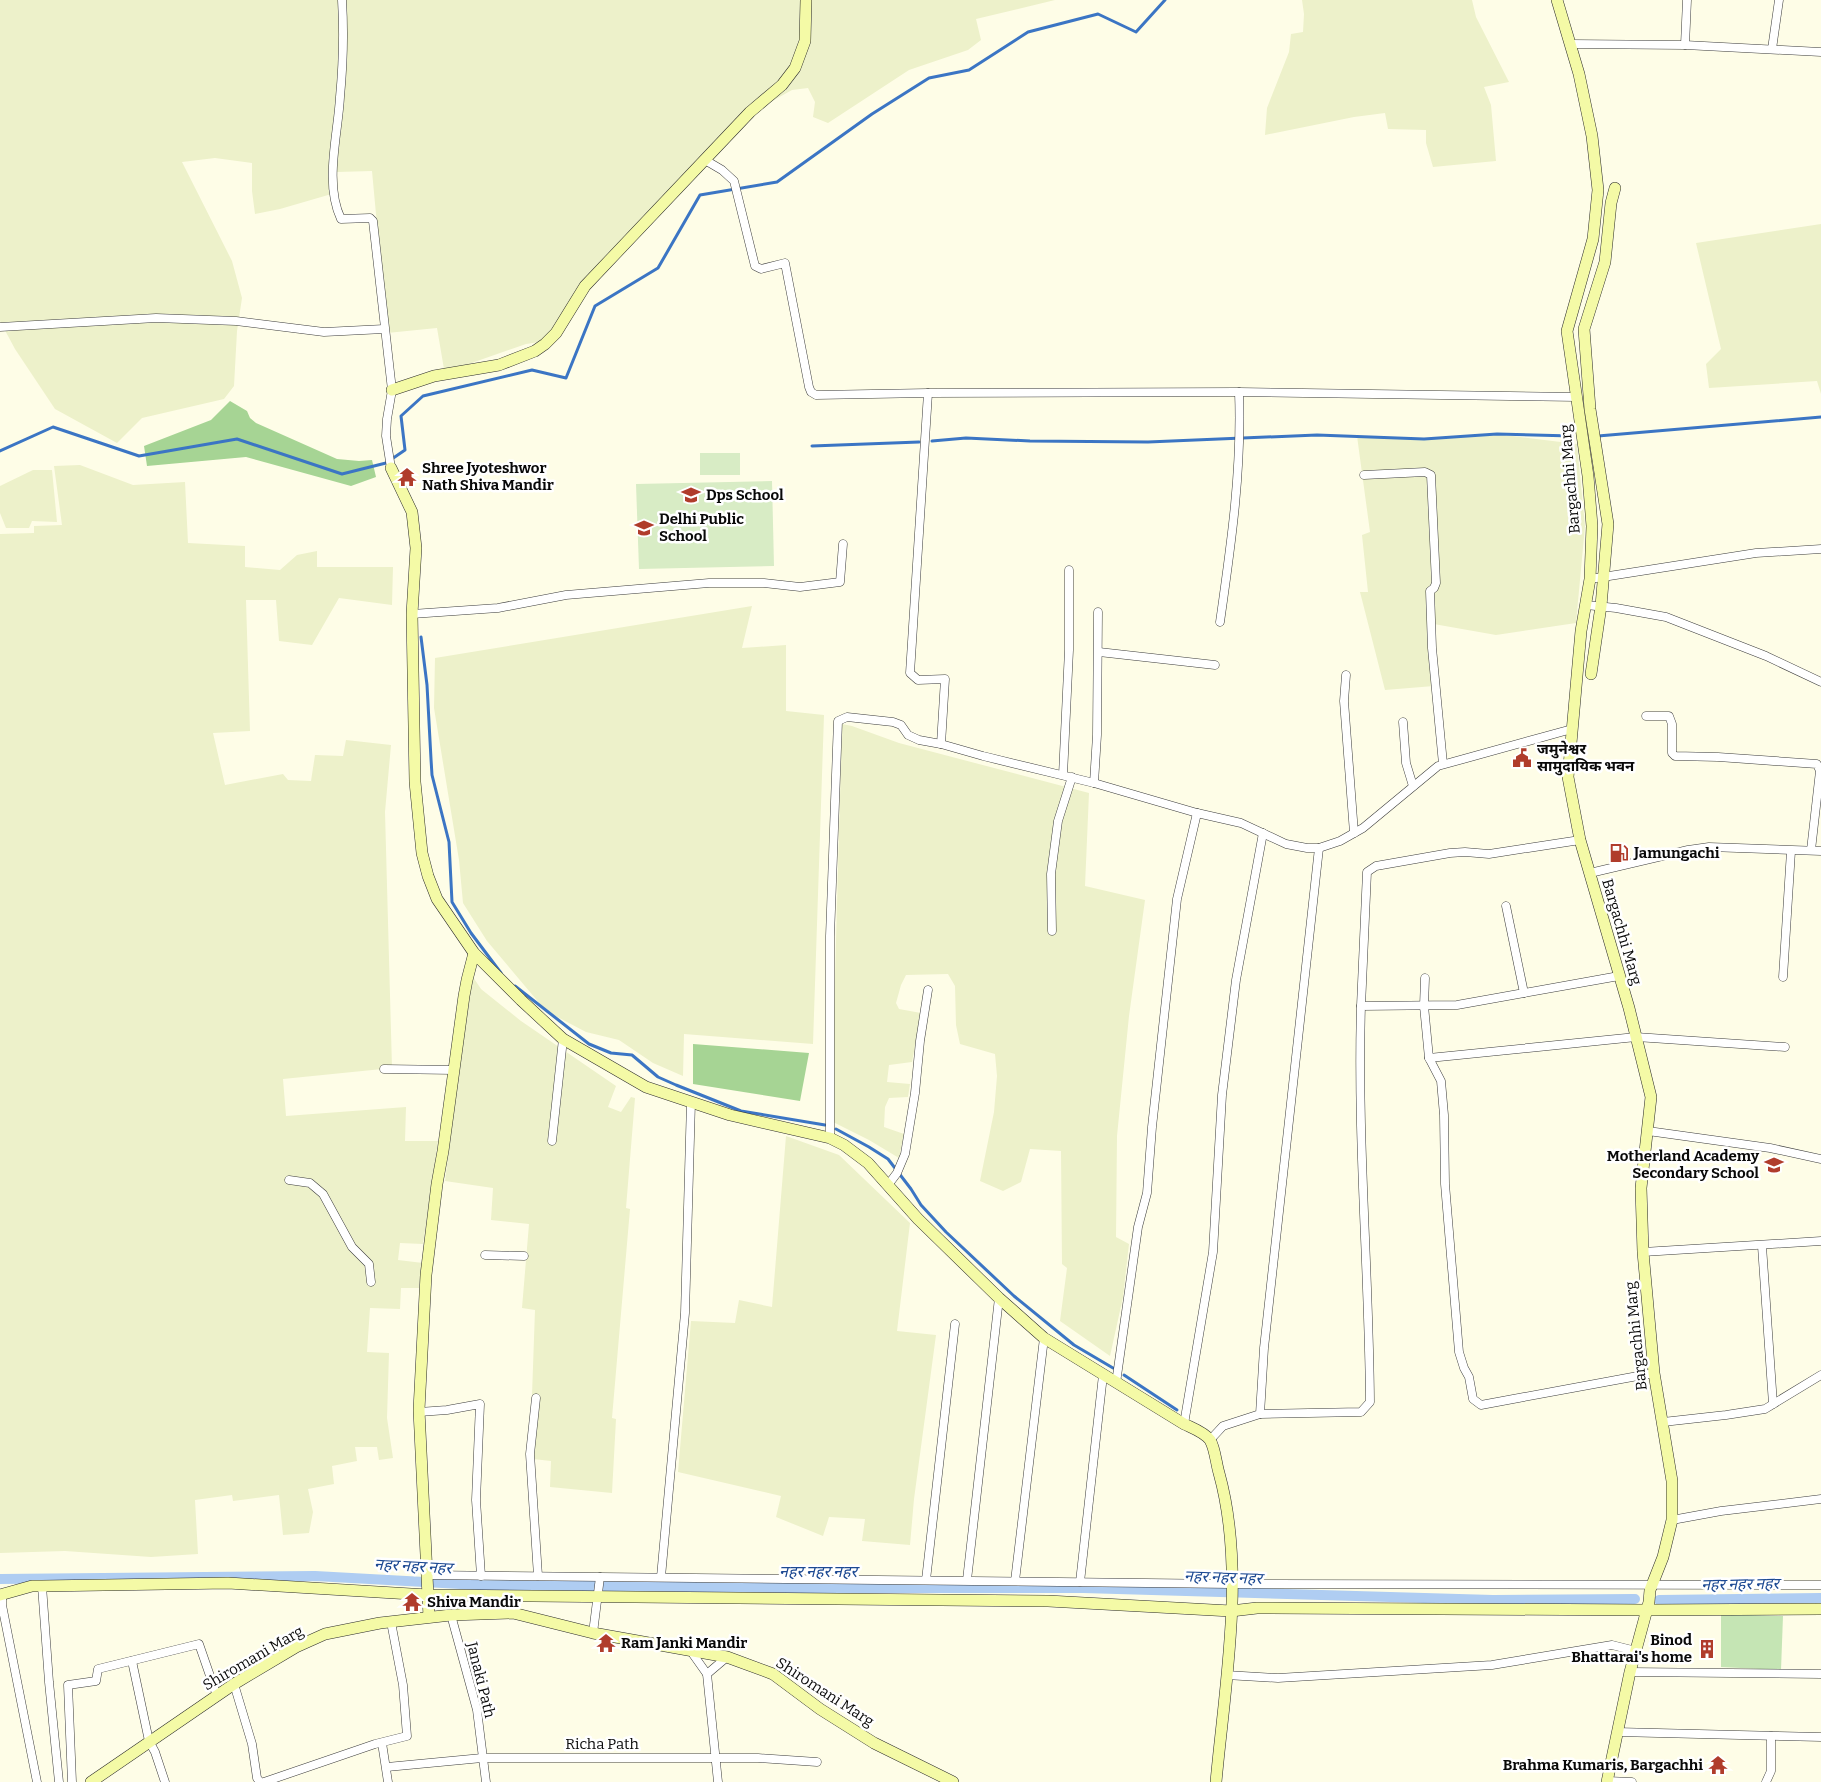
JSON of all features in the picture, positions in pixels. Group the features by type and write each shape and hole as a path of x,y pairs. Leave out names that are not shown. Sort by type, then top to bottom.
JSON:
{"street":[{"path":"342,0 341,96 332,162 336,208 342,219 370,218 373,221 392,390 386,436 390,462 412,512 416,548 412,614 415,782 422,853 437,899 474,953 563,1039 646,1087 730,1115 830,1138 844,1145 868,1163 918,1219 999,1298 1044,1338 1184,1424 1202,1433 1210,1440 1223,1488 1229,1525 1232,1585 1216,1782"},
{"path":"392,390 434,376 500,365 535,352 556,333 585,286 750,112 782,85 795,68 805,41 806,0"},
{"name":"Bargachhi Marg","path":"1557,0 1571,44 1592,136 1598,190 1593,239 1567,331 1588,476 1592,526 1590,579 1581,631 1568,777 1580,840 1636,1036 1651,1097 1641,1188 1643,1252 1654,1373 1672,1481 1672,1520 1663,1556 1649,1597 1630,1672 1607,1781"},
{"path":"1685,45 1687,0"},
{"path":"1772,49 1778,0"},
{"path":"1571,44 1685,45 1821,52"},
{"path":"705,160 722,170 734,181 753,264 761,269 785,263 811,392 816,395 1239,392 1577,397"},
{"path":"1592,674 1601,606 1608,524 1590,409 1584,329 1605,262 1610,203 1615,188"},
{"path":"0,327 156,318 236,321 324,332 384,329"},
{"path":"1220,622 1233,536 1240,453 1239,392"},
{"path":"928,393 910,673 918,680 945,679 942,744"},
{"path":"1364,474 1425,472 1431,475 1436,583 1430,591 1430,623 1443,764"},
{"path":"412,614 498,608 566,595 709,583 764,583 800,587 840,582 843,544"},
{"path":"1590,579 1756,553 1821,549"},
{"path":"1063,775 1069,650 1069,570"},
{"path":"1586,605 1666,617 1766,656 1821,682"},
{"path":"1094,782 1099,652 1098,612"},
{"path":"1099,652 1215,665"},
{"path":"1346,675 1344,701 1354,833"},
{"path":"1646,716 1668,716 1672,724 1672,753 1675,756 1718,756 1817,764 1820,771 1811,850"},
{"path":"830,1138 830,936 838,721 847,717 893,722 901,725 908,735 920,740 1094,782 1197,814 1241,823 1295,847 1319,848 1340,841 1363,828 1438,766 1572,729"},
{"path":"1404,722 1406,763 1413,786"},
{"path":"1052,931 1051,874 1058,821 1072,777"},
{"path":"1116,1383 1138,1227 1147,1193 1152,1127 1177,899 1197,814"},
{"path":"1184,1424 1213,1252 1222,1095 1236,980 1263,833"},
{"path":"1210,1440 1223,1426 1260,1414 1361,1412 1370,1402 1370,1328 1360,1106 1368,872 1376,866 1450,853 1488,854 1580,840"},
{"path":"1590,873 1688,850 1709,847 1821,851"},
{"path":"1260,1414 1265,1338 1319,848"},
{"path":"1783,977 1791,851"},
{"path":"1506,906 1524,993"},
{"path":"429,1617 419,1412 426,1275 436,1184 466,980 474,953"},
{"path":"1362,1006 1457,1005 1619,976"},
{"path":"1425,978 1424,1006 1429,1058 1441,1081 1444,1115 1445,1184 1459,1352 1469,1377 1472,1396 1475,1402 1481,1405 1654,1373"},
{"path":"888,1185 898,1173 905,1154 928,990"},
{"path":"1429,1058 1636,1036 1785,1047"},
{"path":"552,1141 563,1039"},
{"path":"384,1069 454,1070"},
{"path":"661,1577 685,1313 690,1102"},
{"path":"1648,1131 1770,1148 1821,1159"},
{"path":"289,1180 310,1182 323,1194 352,1247 369,1264 371,1282"},
{"path":"1643,1252 1821,1241"},
{"path":"1762,1246 1773,1404"},
{"path":"485,1255 524,1256"},
{"path":"967,1580 999,1298"},
{"path":"926,1580 955,1324"},
{"path":"1015,1581 1044,1338"},
{"path":"1080,1582 1103,1375"},
{"path":"1663,1422 1764,1408 1821,1375"},
{"path":"536,1398 530,1454 538,1576"},
{"path":"419,1412 446,1410 480,1404 476,1500 481,1576"},
{"path":"1672,1520 1721,1511 1821,1499"},
{"path":"427,1584 481,1576 1080,1582 1649,1597 1821,1609"},
{"path":"593,1633 600,1577"},
{"path":"37,1782 1,1595 32,1586 228,1583 427,1584 597,1596 1048,1601 1257,1608 1649,1597 1821,1584"},
{"path":"42,1586 49,1682 60,1782"},
{"name":"Shiromani Marg","path":"91,1782 234,1684 296,1647 324,1634 429,1617 513,1613 593,1633 727,1657 773,1674 820,1709 874,1743 953,1782"},
{"name":"Janaki Path","path":"451,1615 477,1710 486,1782"},
{"path":"234,1684 252,1744 257,1778 262,1782 407,1736 403,1685 391,1622"},
{"path":"72,1782 68,1685 96,1681 98,1669 199,1644 216,1696"},
{"path":"1226,1675 1278,1678 1492,1665 1612,1645 1636,1651"},
{"path":"690,1650 707,1674 718,1782"},
{"path":"707,1674 727,1657"},
{"path":"132,1661 149,1741 156,1752 165,1782"},
{"path":"1630,1672 1821,1674"},
{"path":"1617,1732 1821,1737"},
{"path":"1766,1782 1771,1771 1771,1736"},
{"path":"382,1743 388,1782"},
{"name":"Richa Path","path":"387,1768 482,1758 758,1758 818,1762"},
{"path":"1607,1781 1632,1782"}],"green space":[{"path":"0,0 1055,0 976,19 981,40 968,50 909,70 828,123 813,117 815,102 808,88 792,90 751,113 684,190 616,257 580,298 553,340 526,344 463,366 444,369 437,328 387,333 372,171 337,172 335,193 280,209 255,214 252,191 252,163 215,158 182,162 232,261 242,298 237,331 234,386 224,399 142,418 117,443 55,409 15,349 0,321"},
{"path":"1302,0 1472,0 1476,17 1509,82 1484,87 1491,105 1496,161 1433,167 1426,143 1426,130 1388,129 1385,113 1354,117 1265,135 1267,108 1289,52 1291,34 1303,32 1304,14"},
{"path":"1821,224 1821,394 1817,381 1709,388 1706,364 1721,349 1696,243"},
{"path":"230,401 247,411 250,418 256,423 337,459 372,460 376,477 351,486 246,457 147,466 144,446 211,420"},
{"path":"1497,434 1577,444 1585,526 1576,623 1496,635 1428,623 1434,686 1385,690 1360,592 1368,592 1362,535 1370,532 1357,436 1424,439"},
{"path":"700,453 740,453 740,475 700,475"},
{"path":"80,465 133,485 185,482 188,543 245,546 245,567 280,570 297,555 317,551 317,567 393,567 392,605 339,598 312,645 279,641 276,600 246,600 250,731 213,733 225,785 283,774 288,780 311,781 315,755 343,756 346,740 391,745 385,812 392,1068 283,1079 286,1116 406,1107 405,1141 438,1141 423,1244 400,1243 398,1260 423,1263 419,1288 401,1288 400,1309 370,1308 367,1352 389,1353 387,1418 393,1458 379,1460 377,1447 355,1447 357,1461 332,1466 334,1484 308,1489 313,1512 309,1533 283,1535 279,1495 233,1501 232,1495 195,1500 198,1554 151,1557 65,1551 0,1553 0,534 34,533 34,526 62,525 54,466"},
{"path":"33,470 52,470 57,522 32,521 29,528 6,528 0,513 0,486"},
{"path":"772,481 774,566 639,569 636,484"},
{"path":"752,606 742,648 786,645 786,711 824,715 813,1044 684,1034 683,1076 653,1063 619,1040 586,1032 546,1011 487,941 463,903 459,860 434,708 435,658"},
{"path":"842,724 899,743 1089,793 1085,886 1145,900 1129,1016 1117,1136 1116,1237 1129,1244 1123,1297 1110,1356 1060,1321 1067,1268 1062,1264 1061,1151 1030,1149 1021,1182 1003,1191 980,1181 994,1112 997,1076 995,1054 960,1044 956,1025 955,986 948,974 906,975 896,1003 899,1009 921,1013 912,1062 889,1065 887,1082 910,1084 908,1097 889,1098 885,1107 884,1127 904,1134 899,1158 831,1121"},
{"path":"473,977 481,989 521,1021 616,1086 608,1107 621,1112 631,1097 635,1098 626,1208 630,1209 612,1418 616,1419 612,1493 550,1487 551,1461 533,1459 538,1395 532,1395 535,1310 522,1308 529,1224 491,1220 493,1188 445,1181 470,981"},
{"path":"693,1044 809,1053 800,1101 693,1084"},
{"path":"786,1136 839,1155 910,1223 897,1331 936,1335 914,1499 910,1545 862,1541 865,1519 829,1517 823,1536 776,1517 781,1496 678,1472 691,1321 735,1323 739,1300 772,1307"},
{"path":"1721,1614 1783,1616 1781,1670 1721,1667"}],"waterway":[{"path":"0,451 53,427 139,456 237,439 342,474 386,463 405,450 401,416 423,396 532,370 566,378 595,306 658,268 700,195 777,182 872,114 929,78 969,70 1028,32 1098,14 1136,32 1165,0"},
{"path":"1598,436 1821,417"},
{"path":"932,441 966,438 1030,441 1148,442 1317,435 1424,439 1497,434 1572,436"},
{"path":"812,446 919,442"},
{"path":"421,637 427,685 432,775 449,842 452,902 471,933 501,973"},
{"path":"515,986 589,1044 611,1053 632,1055 658,1077 741,1111 825,1125"},
{"path":"836,1129 888,1159 921,1205 946,1232 1014,1296 1074,1345 1113,1368"},
{"path":"1124,1375 1177,1410"},
{"name":"नहर नहर नहर","path":"0,1579 315,1576 479,1585 1083,1588 1493,1600 1635,1599"},
{"name":"नहर नहर नहर","path":"1659,1600 1821,1598"}],"place":[{"name":"Shree Jyoteshwor Nath Shiva Mandir","path":"407,477"},
{"name":"Dps School","path":"691,495"},
{"name":"Delhi Public School","path":"644,528"},
{"name":"जमुनेश्वर सामुदायिक भवन","path":"1522,758"},
{"name":"Jamungachi","path":"1619,853"},
{"name":"Motherland Academy Secondary School","path":"1774,1165"},
{"name":"Shiva Mandir","path":"412,1602"},
{"name":"Ram Janki Mandir","path":"606,1643"},
{"name":"Binod Bhattarai's home","path":"1707,1649"},
{"name":"Brahma Kumaris, Bargachhi","path":"1718,1765"}]}
